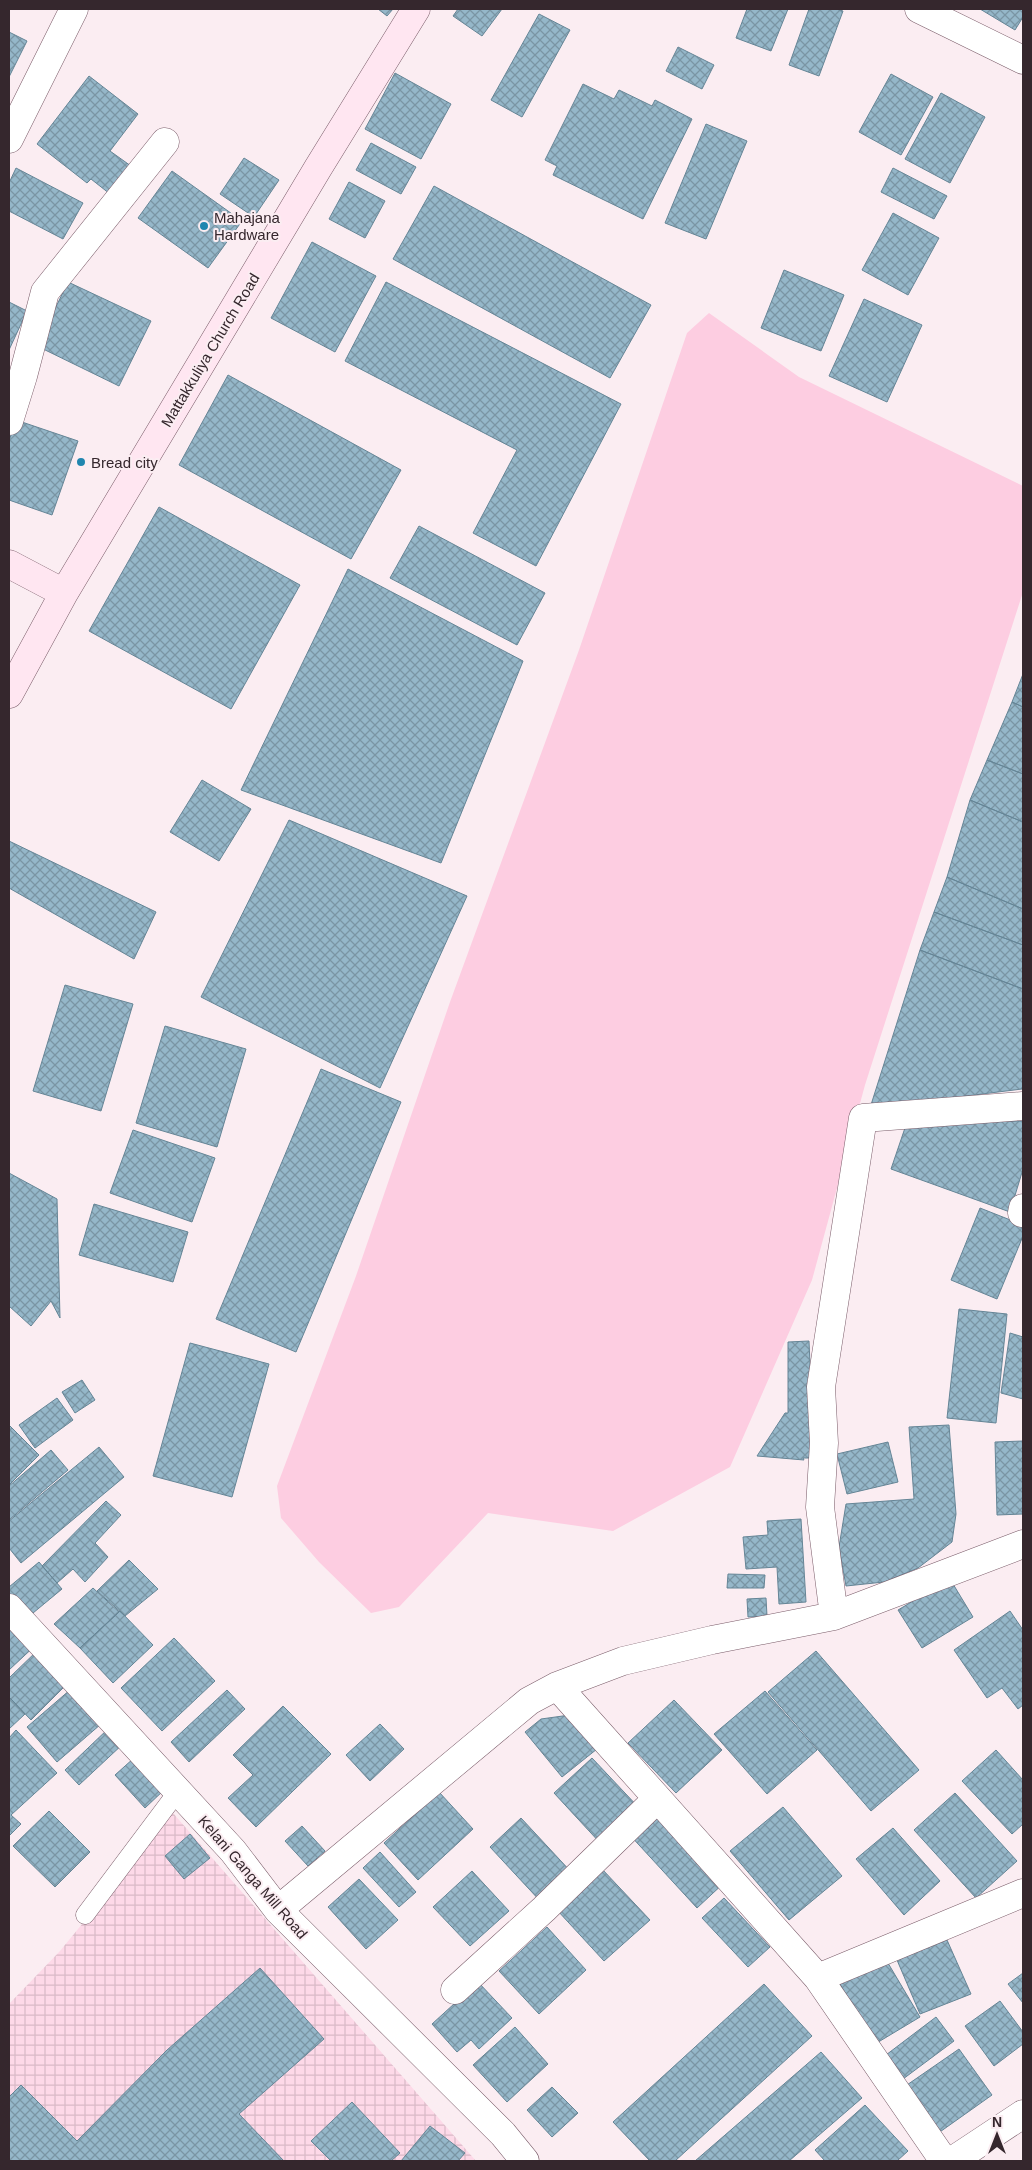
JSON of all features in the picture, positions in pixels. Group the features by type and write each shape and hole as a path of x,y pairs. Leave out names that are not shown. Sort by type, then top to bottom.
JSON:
{"street":[{"path":"9,140 74,9"},
{"name":"Mattakkuliya Church Road","path":"9,694 64,593 318,168 416,9"},
{"path":"919,9 1023,60"},
{"path":"9,421 45,292 165,142"},
{"path":"9,564 64,593"},
{"path":"834,1616 820,1507 824,1443 821,1387 863,1118 1023,1106"},
{"path":"278,1910 529,1701 557,1686 623,1661 712,1640 834,1616 1023,1544"},
{"name":"Kelani Ganga Mill Road","path":"9,1608 233,1851 278,1910 503,2134 525,2161"},
{"path":"557,1686 818,1978 944,2161"},
{"path":"455,1990 544,1908 657,1799"},
{"path":"818,1978 1023,1893"},
{"path":"952,2161 1020,2123"}],"lane":[{"path":"85,1915 178,1792"}],"shaded area":[{"path":"709,313 799,377 1023,486 1023,592 865,1085 812,1280 730,1467 613,1531 488,1513 399,1607 371,1613 319,1562 281,1518 277,1486 356,1276 450,1002 579,650 687,333"},
{"path":"173,1813 476,2161 9,2161 9,2004 60,1951"}],"building":[{"path":"378,9 393,9 387,16"},
{"path":"458,9 502,9 482,36 453,16"},
{"path":"747,9 788,9 771,51 736,38"},
{"path":"809,9 836,9 843,11 819,76 789,65"},
{"path":"980,9 1023,9 1023,17 1015,30"},
{"path":"539,14 570,30 522,117 491,100"},
{"path":"9,32 27,41 9,77"},
{"path":"678,47 714,65 702,89 666,71"},
{"path":"395,73 451,104 421,159 365,129"},
{"path":"891,74 933,97 901,155 859,132"},
{"path":"89,76 138,114 110,151 131,166 110,194 91,179 87,183 37,144"},
{"path":"583,84 614,99 619,90 652,106 655,100 692,119 643,219 553,175 557,166 545,160"},
{"path":"941,93 985,117 950,183 905,159"},
{"path":"706,124 747,141 706,239 665,223"},
{"path":"371,143 416,167 401,194 356,170"},
{"path":"244,158 279,180 254,217 220,194"},
{"path":"16,168 83,203 63,239 9,211 9,183"},
{"path":"893,168 947,196 934,219 881,192"},
{"path":"172,171 242,221 208,268 138,218"},
{"path":"349,182 385,201 365,238 329,219"},
{"path":"434,186 651,305 610,378 393,259"},
{"path":"893,213 939,238 908,295 862,270"},
{"path":"312,242 376,276 335,352 271,318"},
{"path":"784,270 844,295 821,351 761,328"},
{"path":"68,282 151,321 119,386 37,346"},
{"path":"386,282 621,404 536,566 473,533 517,450 345,361"},
{"path":"864,299 922,325 887,402 829,376"},
{"path":"9,302 27,311 9,350"},
{"path":"228,375 401,470 351,559 179,465"},
{"path":"16,420 78,441 52,515 9,500 9,441"},
{"path":"159,507 300,585 231,709 89,631"},
{"path":"419,526 545,593 517,645 390,578"},
{"path":"348,569 523,661 441,863 241,790"},
{"path":"1023,674 1023,707 1012,702"},
{"path":"1012,702 1023,707 1023,774 987,760"},
{"path":"987,760 1023,774 1023,822 970,800"},
{"path":"202,780 251,809 219,861 170,832"},
{"path":"970,800 1023,822 1023,909 947,877"},
{"path":"289,820 467,896 380,1088 201,997"},
{"path":"9,841 156,912 134,959 9,888"},
{"path":"947,877 1023,909 1023,945 934,912"},
{"path":"934,912 1023,945 1023,989 920,950"},
{"path":"920,950 1023,989 1022,1089 870,1108"},
{"path":"65,985 133,1004 101,1111 33,1091"},
{"path":"165,1026 246,1049 217,1147 136,1123"},
{"path":"321,1069 401,1102 296,1352 216,1319"},
{"path":"1023,1121 1023,1169 1010,1212 891,1169 907,1122"},
{"path":"133,1130 215,1158 192,1222 110,1193"},
{"path":"9,1173 57,1199 60,1318 51,1301 31,1326 9,1306"},
{"path":"94,1204 188,1232 173,1282 79,1255"},
{"path":"980,1208 1023,1225 1023,1236 997,1299 951,1280"},
{"path":"959,1309 1007,1314 996,1423 947,1418"},
{"path":"1010,1333 1023,1337 1023,1399 1001,1393"},
{"path":"809,1341 814,1458 803,1458 804,1460 757,1456 785,1413 788,1413 788,1342"},
{"path":"190,1343 269,1364 232,1497 153,1476"},
{"path":"82,1380 95,1400 75,1413 62,1392"},
{"path":"57,1398 73,1420 35,1448 19,1425"},
{"path":"9,1425 39,1455 9,1485"},
{"path":"949,1425 956,1514 952,1542 918,1568 884,1582 846,1586 839,1547 846,1504 914,1499 909,1427"},
{"path":"1023,1441 1023,1514 997,1515 995,1442"},
{"path":"888,1442 898,1482 847,1494 837,1454"},
{"path":"99,1447 124,1477 21,1563 9,1548 9,1521"},
{"path":"51,1450 68,1470 9,1520 9,1486"},
{"path":"106,1501 121,1515 95,1543 108,1557 85,1582 73,1569 57,1583 42,1566"},
{"path":"801,1519 806,1602 779,1604 777,1567 746,1569 743,1537 768,1535 767,1521"},
{"path":"129,1560 158,1589 125,1616 97,1591"},
{"path":"39,1562 62,1589 27,1618 9,1596 9,1587"},
{"path":"728,1574 765,1575 764,1588 727,1588"},
{"path":"950,1579 973,1617 922,1648 898,1610"},
{"path":"93,1588 119,1612 80,1648 54,1624"},
{"path":"766,1598 767,1616 748,1617 747,1599"},
{"path":"120,1611 153,1645 113,1683 80,1648"},
{"path":"1010,1611 1023,1630 1023,1705 1018,1709 1002,1688 987,1698 954,1650"},
{"path":"9,1628 39,1642 9,1670"},
{"path":"174,1638 215,1681 162,1731 121,1688"},
{"path":"40,1648 72,1679 31,1720 9,1697 9,1678"},
{"path":"816,1651 919,1770 871,1811 768,1692"},
{"path":"78,1683 108,1718 57,1762 27,1727"},
{"path":"227,1690 245,1709 189,1762 171,1742"},
{"path":"765,1691 817,1750 767,1794 714,1734"},
{"path":"9,1697 25,1714 9,1729"},
{"path":"674,1700 722,1750 676,1793 628,1743"},
{"path":"283,1706 331,1754 256,1827 228,1798 253,1775 233,1755"},
{"path":"570,1715 597,1749 562,1777 525,1732 541,1719"},
{"path":"380,1724 404,1749 370,1781 346,1755"},
{"path":"110,1727 124,1743 79,1785 65,1770"},
{"path":"16,1730 57,1773 11,1815 21,1824 9,1836 9,1738"},
{"path":"996,1750 1023,1780 1023,1824 1012,1834 962,1781"},
{"path":"134,1758 164,1790 145,1808 115,1775"},
{"path":"592,1758 641,1810 602,1845 554,1793"},
{"path":"439,1792 473,1829 418,1880 384,1843"},
{"path":"955,1793 1017,1861 976,1898 914,1830"},
{"path":"657,1806 726,1881 697,1908 628,1833"},
{"path":"783,1807 842,1876 789,1920 730,1851"},
{"path":"49,1811 90,1852 55,1887 13,1846"},
{"path":"521,1818 573,1874 542,1903 490,1847"},
{"path":"302,1826 325,1851 308,1866 285,1841"},
{"path":"893,1828 940,1881 904,1915 856,1859"},
{"path":"190,1834 210,1858 184,1879 165,1856"},
{"path":"380,1852 416,1892 399,1907 363,1868"},
{"path":"602,1869 650,1920 604,1961 557,1910"},
{"path":"472,1871 509,1911 470,1946 433,1907"},
{"path":"359,1879 398,1920 366,1949 328,1907"},
{"path":"724,1898 770,1947 748,1967 702,1918"},
{"path":"547,1927 586,1970 539,2014 499,1971"},
{"path":"947,1940 971,1994 920,2014 897,1960"},
{"path":"885,1958 920,2017 875,2044 840,1984"},
{"path":"260,1968 324,2039 239,2114 284,2161 9,2161 9,2097 21,2085 77,2141 167,2050"},
{"path":"1023,1973 1023,2003 1008,1984"},
{"path":"478,1982 512,2018 479,2049 471,2040 457,2052 432,2024"},
{"path":"764,1984 812,2036 675,2161 650,2161 613,2122"},
{"path":"1000,2001 1023,2032 1023,2044 994,2066 965,2026"},
{"path":"936,2017 954,2041 899,2082 882,2058"},
{"path":"515,2027 548,2064 507,2102 473,2065"},
{"path":"959,2049 992,2095 937,2134 904,2087"},
{"path":"821,2052 862,2098 789,2161 695,2161"},
{"path":"552,2087 578,2113 552,2137 527,2110"},
{"path":"352,2102 400,2153 391,2161 331,2161 311,2141"},
{"path":"865,2105 908,2151 897,2161 825,2161 815,2150"},
{"path":"430,2126 465,2153 458,2161 401,2161"}],"place":[{"name":"Mahajana Hardware","path":"204,226"},
{"name":"Bread city","path":"81,462"}]}
